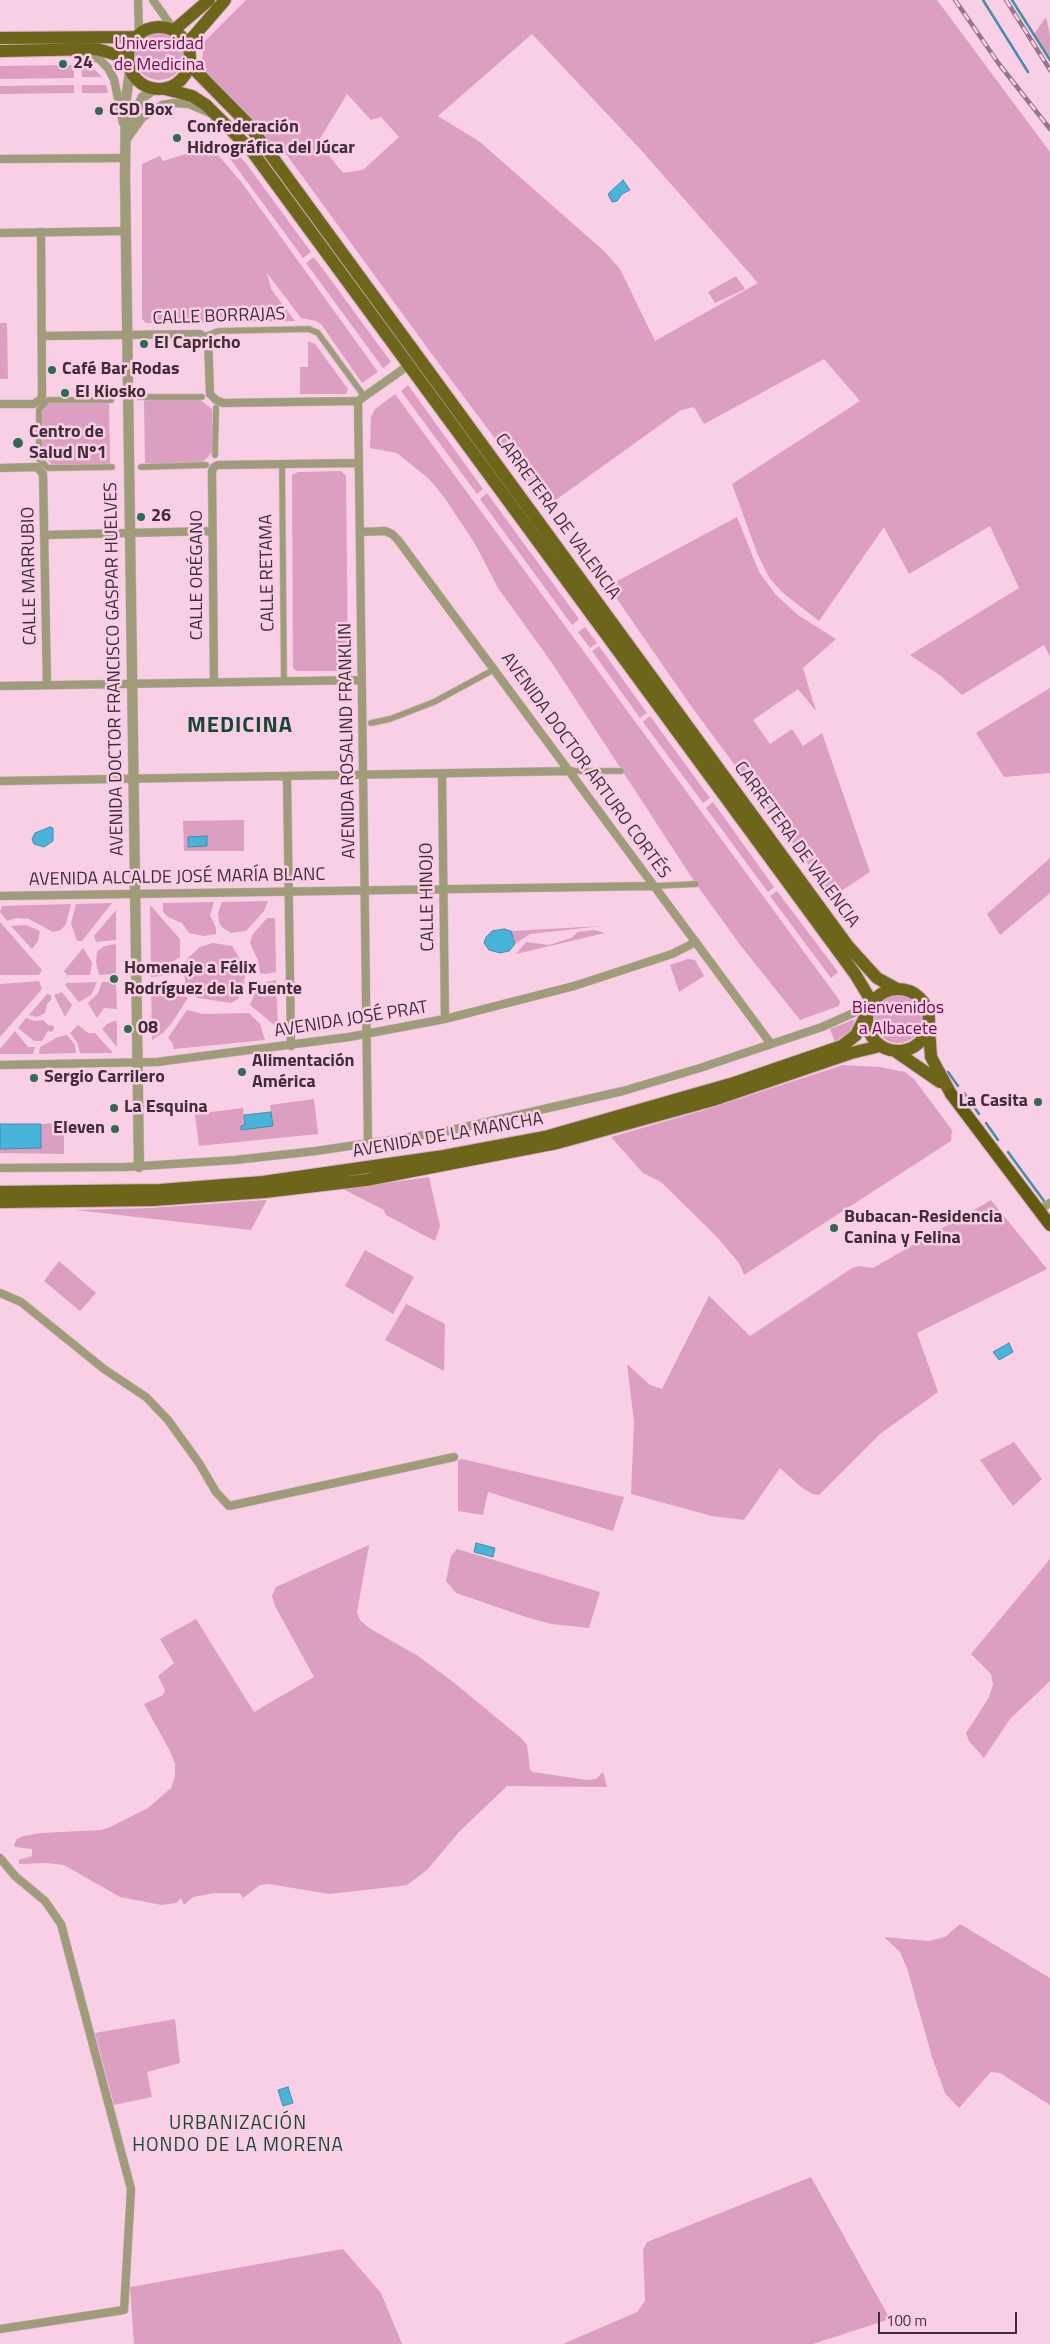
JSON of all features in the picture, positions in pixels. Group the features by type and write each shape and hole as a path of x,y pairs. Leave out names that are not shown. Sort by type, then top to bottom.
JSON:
{"highway":[{"path":"951,1094 1045,1207 1050,1225"}],"main road":[{"path":"174,30 209,0"},
{"path":"187,44 225,0"},
{"path":"0,38 137,35 151,27 164,27 174,30 187,44 190,54 190,65 180,80 160,89 136,80 118,56 97,49 0,52"},
{"path":"129,69 128,51 137,35"},
{"name":"CARRETERA DE VALENCIA","path":"190,65 254,132 848,946 877,978 897,989"},
{"name":"CARRETERA DE VALENCIA","path":"160,89 192,96 218,116 251,150 855,974 871,1005"},
{"path":"897,989 913,992 920,997 928,1011 930,1020 928,1045 931,1057 951,1094 941,1083 895,1051 880,1046 868,1029 871,1005 879,995 897,989"},
{"name":"AVENIDA DE LA MANCHA","path":"0,1192 160,1190 235,1185 350,1171 545,1137 734,1083 842,1046 856,1035 871,1005"},
{"path":"895,1051 906,1050 923,1039 928,1030 930,1020"},
{"name":"AVENIDA DE LA MANCHA","path":"0,1202 153,1200 264,1192 366,1180 566,1141 713,1100 851,1053 880,1046"}],"street":[{"path":"137,35 138,0"},
{"path":"153,0 174,30"},
{"path":"65,50 99,59 108,68 114,79 126,137"},
{"name":"AVENIDA DOCTOR FRANCISCO GASPAR HUELVES","path":"129,69 126,98 125,158 139,1166"},
{"name":"AVENIDA DOCTOR FRANCISCO GASPAR HUELVES","path":"126,137 143,97 160,89"},
{"path":"126,137 142,118 162,105 174,103 189,104 218,116"},
{"path":"0,158 125,158"},
{"path":"0,233 126,231"},
{"name":"CALLE MARRUBIO","path":"41,232 43,402 38,410 40,459 43,474 47,685"},
{"name":"CALLE BORRAJAS","path":"42,336 205,336 218,331 309,329 318,333 361,398"},
{"path":"205,336 208,339 206,396"},
{"path":"139,397 206,396 223,403 361,398 409,365"},
{"name":"AVENIDA ROSALIND FRANKLIN","path":"361,398 359,463 368,1144"},
{"path":"0,404 34,404 48,400 111,400"},
{"path":"215,456 216,408"},
{"path":"282,464 359,463"},
{"name":"CALLE ORÉGANO","path":"214,682 212,471 218,465 282,464"},
{"name":"CALLE RETAMA","path":"282,464 284,682"},
{"path":"0,468 41,465 48,468 112,467"},
{"path":"141,466 206,465"},
{"path":"44,535 212,531"},
{"name":"AVENIDA DOCTOR ARTURO CORTÉS","path":"360,532 385,531 398,540 571,771 771,1044"},
{"path":"371,723 390,719 434,702 494,669"},
{"path":"0,686 362,680"},
{"path":"0,781 287,778 571,771 621,772"},
{"name":"CALLE HINOJO","path":"442,775 445,1019"},
{"path":"287,778 290,1046"},
{"path":"654,886 696,884"},
{"name":"AVENIDA ALCALDE JOSÉ MARÍA BLANC","path":"0,896 654,886"},
{"name":"AVENIDA JOSÉ PRAT","path":"0,1065 137,1063 290,1046 367,1033 445,1019 574,986 672,954 696,942"},
{"name":"AVENIDA DE LA MANCHA","path":"0,1168 139,1166 235,1160 368,1144 443,1132 623,1091 771,1044 848,1017 871,1005"},
{"path":"0,1293 21,1302 104,1369 146,1397 180,1436 210,1479 216,1492 230,1506 454,1457"},
{"path":"0,1858 15,1876 45,1901 61,1924 131,2189 124,2310 0,2329"}],"green space":[{"path":"246,0 937,0 1050,152 1050,657 1044,645 962,695 941,676 910,655 1019,588 990,526 909,574 884,527 819,621 783,593 770,579 757,553 732,484 860,401 824,359 704,424 694,407 681,410 546,507 286,154 272,145 257,125 206,75 202,60 204,42","holes":["532,34 641,150 758,283 655,341 620,269 604,251 480,142 438,116","347,94 371,120 381,117 399,137 363,170 343,173 318,142"]},
{"path":"1046,17 1050,34 1050,59 1034,34"},
{"name":"Universidad de Medicina","path":"159,30 168,32 179,41 184,55 182,64 173,75 159,80 150,78 139,69 134,55 136,46 145,35"},
{"path":"74,65 74,78 0,79 0,66"},
{"path":"81,65 95,70 102,77 82,77"},
{"path":"74,85 74,93 0,94 0,86"},
{"path":"82,85 106,85 108,93 82,93"},
{"path":"211,140 214,150 242,183 378,372 362,383 321,324 301,318 267,273 271,289 295,321 146,323 142,319 142,164 160,156 163,161 205,148"},
{"path":"223,149 237,154 245,162 311,252 303,258"},
{"path":"314,257 391,362 383,368 306,263"},
{"path":"736,276 745,289 715,303 708,292"},
{"path":"0,323 7,323 8,379 0,379"},
{"path":"308,341 315,344 348,389 346,394 300,394 300,367 308,367"},
{"path":"408,385 483,489 477,494 401,391"},
{"path":"395,394 840,1001 839,1006 800,1020 741,946 696,884 552,663 498,588 474,542 444,497 429,479 397,453 370,448 371,417 375,409"},
{"path":"149,399 199,399 212,409 213,451 206,459 201,463 145,463 144,401"},
{"path":"52,401 109,401 110,465 52,465 42,453 41,410"},
{"path":"341,471 346,476 348,666 344,671 297,671 293,668 292,475 298,472"},
{"path":"487,493 579,619 572,625 480,499"},
{"path":"737,517 759,572 776,595 798,615 836,639 803,668 816,711 798,689 753,720 770,744 792,729 803,746 822,733 870,872 841,891 827,889 691,706 608,586"},
{"path":"585,627 597,643 590,648 578,632"},
{"path":"599,646 647,713 640,718 592,651"},
{"path":"1050,688 1050,773 1004,777 976,733"},
{"path":"650,716 710,798 703,803 643,722"},
{"path":"713,802 774,887 768,892 706,808"},
{"path":"244,820 244,851 184,851 183,821"},
{"path":"1050,858 1050,893 1000,935 987,914"},
{"path":"777,891 838,972 831,978 770,896"},
{"path":"268,901 264,911 246,931 231,933 219,923 218,913 222,902"},
{"path":"214,902 210,915 216,928 216,934 204,936 189,933 182,923 168,917 163,912 163,903"},
{"path":"112,903 82,941 77,941 71,923 76,904"},
{"path":"71,904 66,924 61,930 53,932 29,919 17,918 7,921 0,912 2,906"},
{"path":"150,905 180,939 180,957 171,963 162,976 151,977"},
{"path":"116,910 116,940 96,942 94,936"},
{"path":"267,918 275,918 276,972 266,974 260,973 258,960 250,943 253,934"},
{"path":"0,922 42,970 39,975 0,975"},
{"path":"26,925 40,931 38,941 32,949 11,926"},
{"path":"602,926 530,934 515,944 511,931"},
{"path":"594,930 605,933 516,954 526,942 549,945 571,938 578,932"},
{"path":"213,943 232,946 243,964 245,976 243,988 238,999 231,1003 198,998 189,991 185,984 184,965 189,957 200,947"},
{"path":"116,944 116,974 99,975 96,962 97,951 105,946"},
{"path":"83,948 92,962 90,975 67,975 64,971"},
{"path":"688,959 695,960 704,976 679,992 670,965"},
{"path":"276,980 278,1028 250,1005 259,984"},
{"path":"39,981 42,989 0,1037 0,984"},
{"path":"97,982 91,995 79,1002 65,985 67,983"},
{"path":"102,982 116,982 117,1009 104,1008 97,1018 88,1003 98,993"},
{"path":"151,984 171,986 188,998 171,1024 163,1033 152,1040"},
{"path":"62,992 72,1005 65,1017 54,995"},
{"path":"47,994 51,995 51,1000 47,1004 45,1013 37,1017 29,1015"},
{"name":"Bienvenidos a Albacete","path":"898,995 907,997 915,1002 920,1010 922,1019 920,1028 915,1036 907,1041 898,1043 889,1041 881,1036 876,1028 874,1019 876,1010 881,1002 889,997"},
{"path":"187,1010 203,1014 249,1013 260,1024 265,1040 174,1049 172,1042 168,1038"},
{"path":"26,1018 35,1021 43,1020 48,1025 54,1026 54,1029 52,1032 48,1031 42,1041 34,1041 18,1028"},
{"path":"855,1019 851,1031 835,1042 830,1029"},
{"path":"116,1020 117,1047 102,1029 107,1024"},
{"path":"78,1025 88,1033 95,1033 113,1053 80,1053 77,1042 70,1033"},
{"path":"15,1031 28,1047 35,1047 33,1054 0,1054 0,1049"},
{"path":"67,1035 75,1045 76,1053 39,1054 40,1047 58,1037"},
{"path":"843,1065 880,1067 905,1072 914,1079 952,1130 951,1141 744,1275 739,1263 715,1235 661,1182 643,1173 611,1137 708,1109"},
{"path":"314,1099 318,1134 199,1146 195,1114 243,1108 245,1125 273,1126 270,1105"},
{"path":"56,1123 64,1131 64,1154 0,1153 0,1149 41,1148 41,1124"},
{"path":"429,1177 440,1226 435,1241 386,1215 384,1210 343,1189"},
{"path":"267,1200 251,1230 75,1210 150,1208"},
{"path":"991,1200 1047,1269 917,1333 938,1392 880,1434 819,1495 812,1494 801,1487 780,1468 744,1520 712,1516 631,1494 634,1422 627,1364 650,1385 662,1389 709,1296 750,1336 852,1268 860,1266 873,1268"},
{"path":"365,1250 414,1277 393,1314 345,1286"},
{"path":"59,1261 96,1293 80,1311 44,1281"},
{"path":"406,1304 445,1324 444,1371 385,1340"},
{"path":"1014,1442 1042,1479 1013,1506 980,1460"},
{"path":"462,1459 624,1497 613,1531 488,1492 483,1515 458,1511 458,1460"},
{"path":"369,1545 357,1612 360,1620 369,1628 418,1656 452,1681 521,1738 527,1745 530,1770 587,1780 596,1779 603,1772 607,1787 507,1786 459,1832 427,1870 407,1885 400,1886 329,1894 269,1884 260,1885 243,1898 240,1893 215,1893 193,1897 184,1905 181,1898 176,1903 162,1905 120,1897 64,1865 47,1863 19,1864 19,1860 32,1856 32,1849 15,1847 14,1845 17,1839 23,1836 41,1833 101,1830 148,1808 171,1788 175,1776 175,1764 170,1751 144,1704 163,1695 165,1690 158,1676 174,1663 160,1639 196,1619 254,1712 314,1677 275,1606 272,1596 276,1587"},
{"path":"457,1549 600,1592 589,1628 552,1624 529,1618 456,1593 446,1581 451,1556"},
{"path":"1050,1559 1050,1681 1010,1719 984,1758 969,1741 966,1733 988,1699 993,1685 991,1674 971,1654"},
{"path":"960,1924 1050,1978 1050,2105 1000,2073 991,2072 959,2108 945,2093 932,2057 907,1968 900,1952 884,1937 929,1941 945,1937"},
{"path":"175,2019 180,2063 147,2072 152,2097 114,2105 95,2033"},
{"path":"811,2177 890,2319 813,2344 563,2344 637,2312 645,2301 643,2250 647,2242"},
{"path":"343,2249 381,2293 402,2344 134,2344 130,2287"}],"water":[{"path":"623,180 630,190 622,194 617,201 612,202 608,194"},
{"path":"50,827 53,828 53,841 44,847 34,844 32,839 35,833"},
{"path":"207,836 207,846 188,847 188,837"},
{"path":"504,929 511,931 515,944 509,951 500,953 489,950 484,943 486,937 492,931"},
{"path":"271,1112 273,1126 241,1130 241,1126 245,1125 244,1115"},
{"path":"0,1124 41,1124 41,1148 0,1149"},
{"path":"1009,1343 1013,1352 999,1360 993,1352"},
{"path":"476,1543 495,1548 493,1557 474,1552"},
{"path":"288,2087 293,2103 283,2106 278,2090"}],"waterway":[{"path":"983,0 1028,72"},
{"path":"1012,0 1050,60"},
{"path":"948,1072 958,1086"},
{"path":"964,1093 979,1114"},
{"path":"986,1123 998,1140"},
{"path":"1008,1152 1044,1201"}],"railway":[{"path":"955,0 999,64 1050,129"},
{"path":"1006,0 1050,70"}],"place":[{"name":"24","path":"63,64"},
{"name":"CSD Box","path":"99,111"},
{"name":"Confederación Hidrográfica del Júcar","path":"177,138"},
{"name":"El Capricho","path":"144,344"},
{"name":"Café Bar Rodas","path":"52,370"},
{"name":"El Kiosko","path":"65,393"},
{"name":"Centro de Salud Nº1","path":"18,443"},
{"name":"26","path":"141,517"},
{"name":"Homenaje a Félix Rodríguez de la Fuente","path":"114,979"},
{"name":"08","path":"128,1029"},
{"name":"Alimentación América","path":"242,1072"},
{"name":"Sergio Carrilero","path":"34,1078"},
{"name":"La Casita","path":"1038,1102"},
{"name":"La Esquina","path":"114,1108"},
{"name":"Eleven","path":"115,1129"},
{"name":"Bubacan-Residencia Canina y Felina","path":"834,1228"}],"district":[{"name":"MEDICINA","path":"240,727"},
{"name":"URBANIZACIÓN HONDO DE LA MORENA","path":"238,2135"}]}
